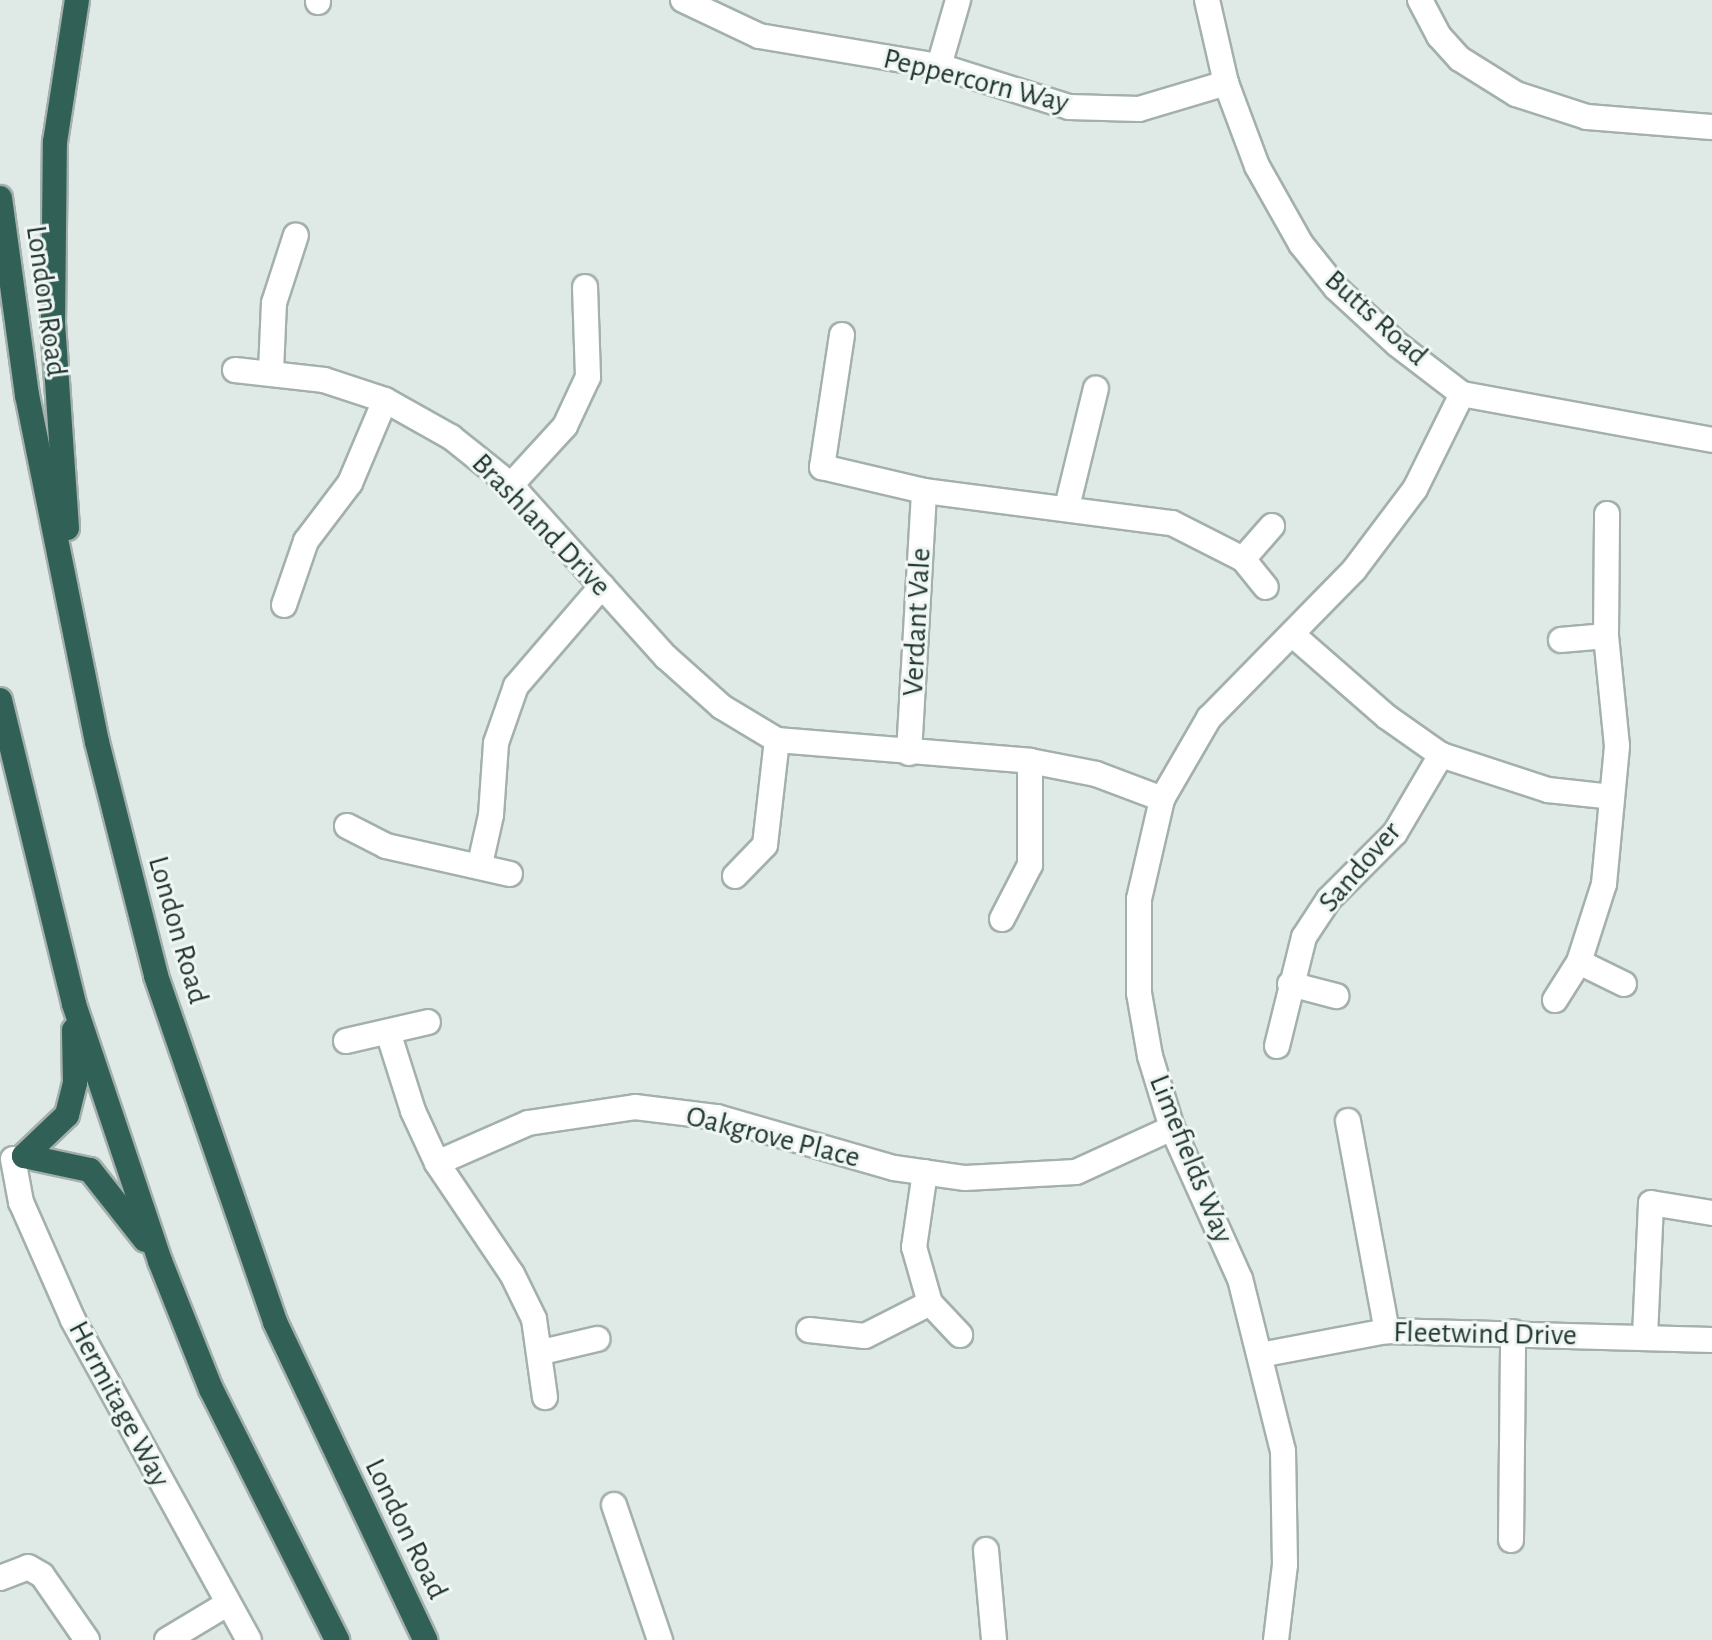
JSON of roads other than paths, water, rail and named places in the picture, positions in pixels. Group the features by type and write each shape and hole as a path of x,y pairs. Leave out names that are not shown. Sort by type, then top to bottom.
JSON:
{"highway":[{"path":"74,623 53,324 55,142 77,0"},
{"name":"London Road","path":"0,198 27,395 133,894 199,1109 275,1322 425,1640"},
{"path":"0,700 74,1004 160,1261 211,1389 337,1640"},
{"path":"13,1158 67,1115 75,1083 74,1004"},
{"path":"13,1158 90,1170 160,1261"}],"street":[{"name":"Peppercorn Way","path":"683,0 759,36 939,66 1069,107 1139,109 1226,83"},
{"path":"939,66 958,0"},
{"name":"Butts Road","path":"1207,0 1226,83 1257,166 1301,244 1336,288 1462,394 1711,434"},
{"path":"1420,0 1439,36 1460,59 1516,94 1587,117 1712,127"},
{"path":"271,371 274,303 296,235"},
{"path":"511,485 565,426 588,377 585,287"},
{"path":"842,335 822,467 924,491 1067,507 1172,523 1243,559 1266,587"},
{"name":"Brashland Drive","path":"235,370 271,371 324,380 385,400 451,437 511,485 666,657 722,707 777,740 1030,761 1096,774 1162,799"},
{"path":"1067,507 1096,388"},
{"name":"Limefields Way","path":"1276,1640 1285,1565 1283,1451 1240,1279 1172,1128 1139,993 1139,899 1162,799 1209,718 1354,570 1415,489 1462,394"},
{"path":"284,605 306,541 350,483 385,400"},
{"name":"Verdant Vale","path":"909,753 924,491"},
{"path":"1555,1000 1579,962 1604,884 1617,746 1606,636 1607,514"},
{"path":"1243,559 1272,526"},
{"path":"480,864 491,815 496,743 516,686 602,586"},
{"path":"1293,635 1387,717 1441,755 1548,790 1612,797"},
{"path":"1561,640 1606,636"},
{"path":"735,876 765,845 777,740"},
{"name":"Sandover","path":"1277,1046 1304,937 1329,899 1395,833 1441,755"},
{"path":"1002,919 1030,865 1030,761"},
{"path":"347,826 386,846 480,864 510,874"},
{"path":"1579,962 1624,984"},
{"path":"1290,984 1336,996"},
{"path":"346,1041 428,1022"},
{"path":"388,1032 413,1111 437,1163 512,1274 534,1319 542,1352 545,1397"},
{"name":"Oakgrove Place","path":"437,1163 528,1123 635,1107 717,1117 894,1168 965,1178 1076,1172 1172,1128"},
{"path":"1348,1121 1387,1331"},
{"name":"Hermitage Way","path":"13,1158 21,1202 73,1320 249,1640"},
{"path":"925,1172 914,1247 930,1303 960,1335"},
{"path":"1645,1336 1651,1203 1712,1213"},
{"path":"809,1330 865,1336 930,1303"},
{"name":"Fleetwind Drive","path":"1260,1355 1387,1331 1513,1332 1712,1340"},
{"path":"1511,1540 1513,1332"},
{"path":"542,1352 597,1339"},
{"path":"614,1505 660,1640"},
{"path":"986,1550 994,1640"},
{"path":"0,1578 28,1567 42,1575 87,1640"},
{"path":"167,1640 227,1604"}]}
